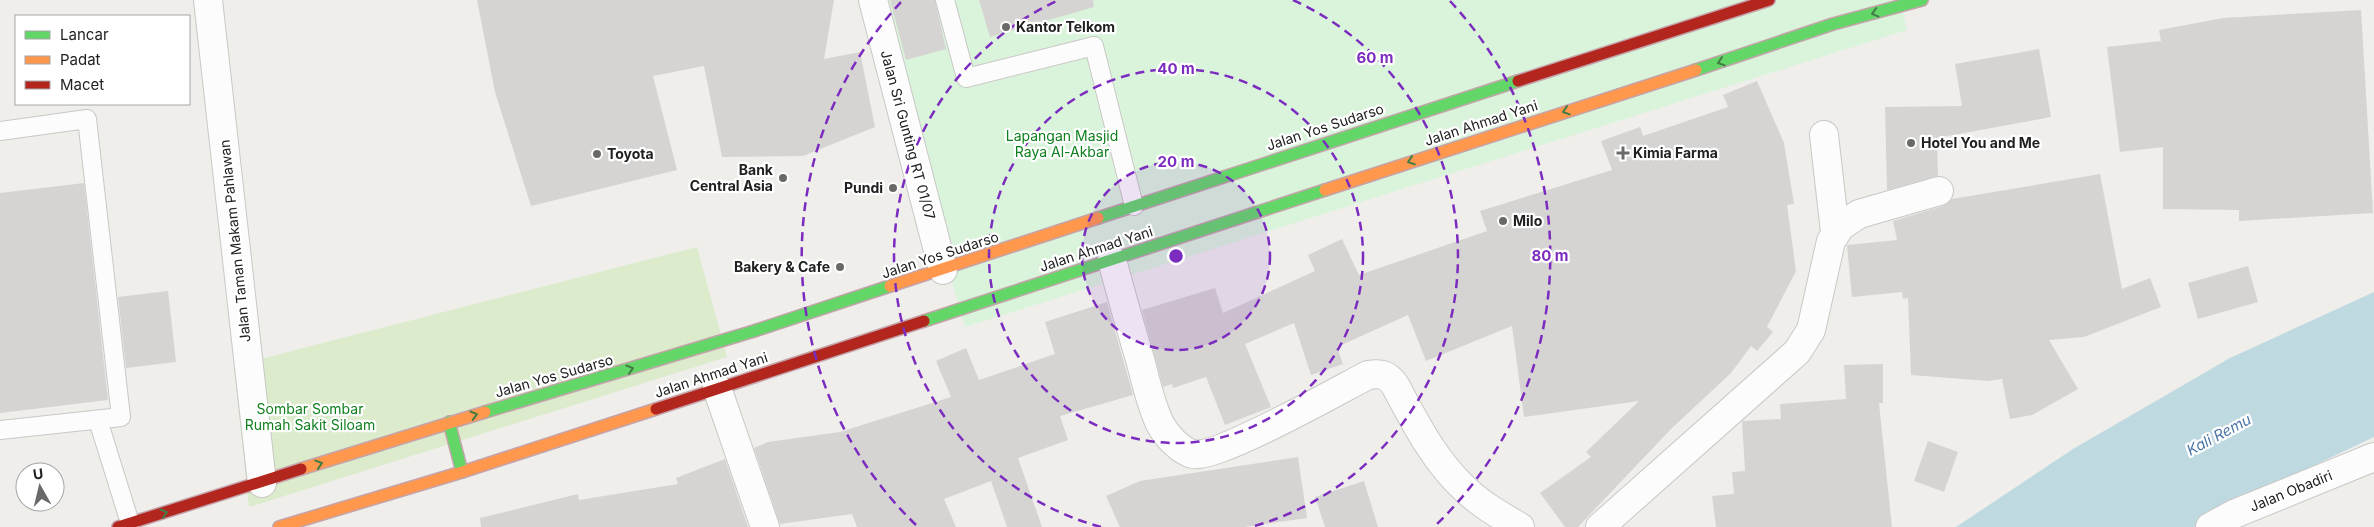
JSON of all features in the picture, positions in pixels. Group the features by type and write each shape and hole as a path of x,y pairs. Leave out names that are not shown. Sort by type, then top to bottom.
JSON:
{"highway":[{"name":"Jalan Yos Sudarso","path":"124,525 262,483 449,422 588,382 943,270 1769,0"},
{"name":"Jalan Ahmad Yani","path":"279,527 462,472 1833,24 1922,0"},
{"path":"449,422 462,472"}],"street":[{"name":"Jalan Taman Makam Pahlawan","path":"208,0 262,483"},
{"name":"Jalan Sri Gunting RT 01/07","path":"873,0 943,270"},
{"path":"1600,527 1797,352 1811,330 1825,263 1835,232 1824,135"},
{"path":"1835,232 1847,220 1859,214 1939,191"},
{"path":"1112,260 1154,408 1161,424 1172,440 1185,451 1193,454 1203,454 1229,446 1368,375 1382,374 1391,378 1426,440 1466,490 1496,513 1520,527"},
{"path":"717,388 765,527"},
{"name":"Jalan Obadiri","path":"2210,527 2234,514 2374,457"}],"lane":[{"path":"945,0 966,78 1094,46 1134,206"},
{"path":"0,131 87,120 121,417 0,430"},
{"path":"98,420 124,525"}],"green space":[{"name":"Lapangan Masjid Raya Al-Akbar","path":"869,0 1900,0 1907,30 965,327"},
{"name":"Sombar Sombar Rumah Sakit Siloam","path":"697,247 727,357 249,507 234,366"}],"water":[{"name":"Kali Remu","path":"2374,292 2374,437 2237,502 2194,527 1956,527 2073,449 2230,358"}],"building":[{"path":"477,0 834,0 824,59 860,52 875,127 803,156 722,157 704,66 653,76 677,170 531,206 495,92"},
{"path":"890,0 935,0 946,49 906,60"},
{"name":"Kantor Telkom","path":"979,0 1093,0 1094,7 990,37"},
{"path":"2361,10 2373,213 2239,221 2239,210 2163,209 2163,147 2120,152 2107,47 2161,41 2159,30 2223,18"},
{"path":"2039,49 2051,117 1937,138 1938,176 1887,190 1885,107 1962,106 1955,64"},
{"path":"1757,81 1784,143 1794,204 1787,205 1796,271 1767,327 1773,332 1757,351 1751,346 1731,373 1671,429 1578,527 1565,527 1540,493 1591,457 1586,452 1639,401 1524,417 1512,326 1426,361 1408,315 1337,347 1343,364 1311,375 1294,323 1245,344 1271,407 1225,425 1206,377 1173,388 1172,384 1163,387 1142,310 1215,288 1223,313 1315,271 1308,255 1342,239 1359,275 1487,231 1480,211 1612,170 1601,141 1640,127 1643,136 1728,107 1723,95"},
{"path":"2100,174 2122,289 2150,278 2161,307 2084,337 2049,340 2078,389 2032,415 2010,419 2002,379 1988,381 1911,375 1908,298 1903,299 1902,292 1852,297 1847,245 1897,240 1893,221 1943,206 1952,199"},
{"path":"84,183 108,400 0,413 0,193"},
{"path":"2248,266 2258,302 2198,319 2188,283"},
{"path":"168,291 176,362 126,368 118,297"},
{"path":"1107,302 1133,395 1060,416 1068,440 1018,458 1042,527 1007,527 991,481 944,499 956,527 857,527 852,514 780,524 754,448 768,442 840,432 951,397 936,361 966,348 979,380 1055,354 1045,322"},
{"path":"1883,364 1883,403 1879,403 1892,527 1716,527 1712,496 1734,494 1732,472 1745,471 1742,421 1781,419 1780,404 1846,399 1844,365"},
{"path":"1928,441 1958,452 1944,492 1914,481"},
{"path":"1298,457 1307,518 1245,527 1120,527 1106,496 1140,481"},
{"path":"725,459 748,527 481,527 480,518 578,494 579,500 678,484 676,478"},
{"path":"1364,481 1378,527 1325,527 1315,497"}],"traffic: fast":[{"path":"1696,70 1833,24 1922,0"},
{"path":"1098,218 1518,81"},
{"path":"924,321 1325,190"},
{"path":"485,412 754,331 890,286"},
{"path":"449,422 462,472"}],"traffic: slow":[{"path":"1325,190 1696,70"},
{"path":"890,286 1098,218"},
{"path":"279,527 462,472 656,409"},
{"path":"301,469 485,412"}],"traffic: jam":[{"path":"1518,81 1769,0"},
{"path":"656,409 924,321"},
{"path":"118,527 301,469"}],"place":[{"name":"Kantor Telkom","path":"1006,27"},
{"name":"Hotel You and Me","path":"1911,143"},
{"name":"Kimia Farma","path":"1623,153"},
{"name":"Toyota","path":"597,154"},
{"name":"Bank Central Asia","path":"783,178"},
{"name":"Pundi","path":"893,188"},
{"name":"Milo","path":"1503,221"},
{"name":"Bakery & Cafe","path":"840,267"}]}
